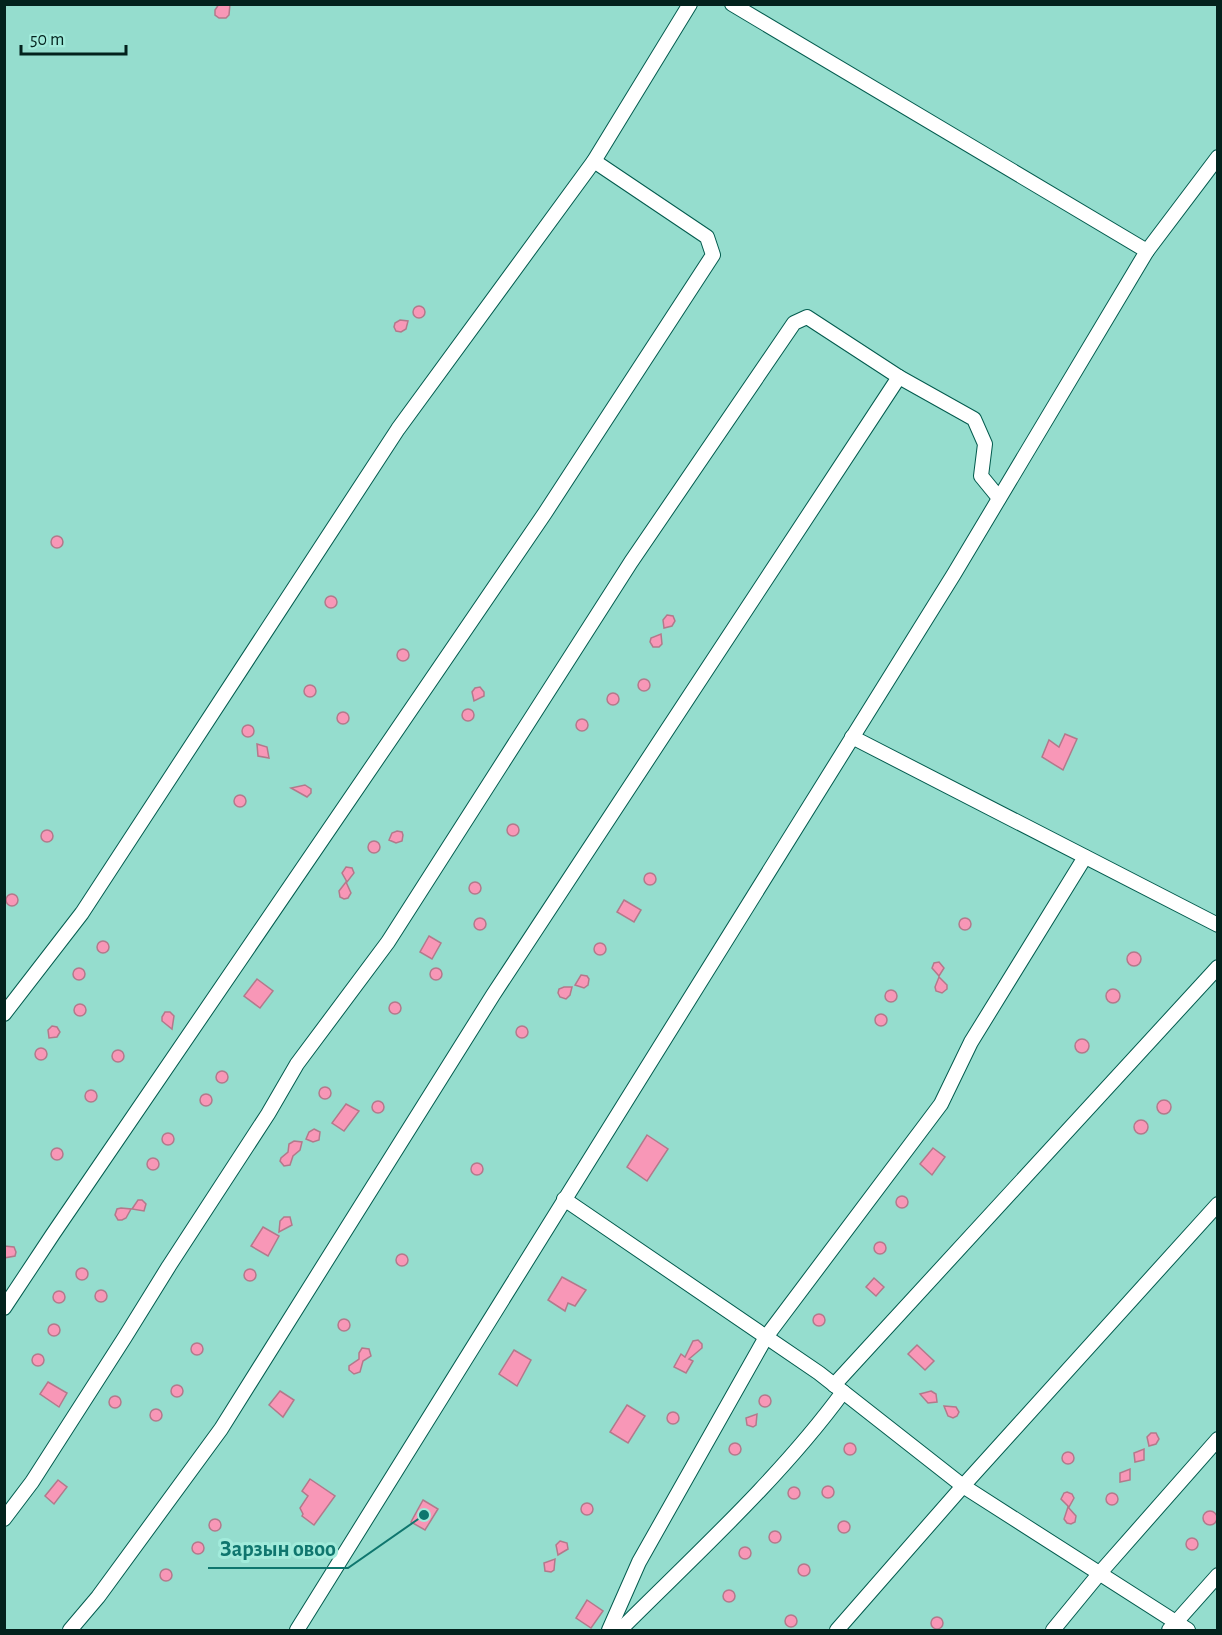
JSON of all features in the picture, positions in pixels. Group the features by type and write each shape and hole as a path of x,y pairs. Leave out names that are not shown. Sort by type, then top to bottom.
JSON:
{"street":[{"path":"4,1014 82,913 398,429 594,161 690,4"},
{"path":"732,4 1147,251"},
{"path":"750,15 760,4"},
{"path":"297,1630 852,737 1147,251 1218,157"},
{"path":"4,1308 545,513 713,255 707,237 594,161"},
{"path":"4,1519 32,1482 126,1337 169,1266 268,1114 297,1064 388,942 631,562 794,323 807,317 899,377 974,419 985,444 981,476 999,498"},
{"path":"70,1630 98,1597 221,1429 493,996 899,377"},
{"path":"852,737 1218,925"},
{"path":"609,1630 639,1562 766,1337 941,1104 971,1042 1085,857"},
{"path":"620,1630 758,1491 827,1414 839,1389 1218,967"},
{"path":"564,1199 839,1389 963,1486 1099,1574 1172,1626 1188,1630"},
{"path":"837,1630 963,1486 1218,1204"},
{"path":"1053,1630 1218,1439"},
{"path":"1172,1626 1218,1575"}],"building":[{"path":"219,4 230,4 229,15 226,18 219,18 215,15"},
{"path":"421,306 425,312 421,318 417,318 413,310"},
{"path":"400,320 408,321 406,329 401,332 396,331 394,327 395,323"},
{"path":"59,536 63,542 59,548 55,548 51,540"},
{"path":"333,596 337,602 333,608 329,608 325,600"},
{"path":"667,615 673,616 675,621 672,626 664,628 663,620"},
{"path":"661,634 662,644 659,647 653,647 650,642 651,638"},
{"path":"405,649 409,655 405,661 401,661 397,653"},
{"path":"646,679 650,685 646,691 642,691 638,683"},
{"path":"312,685 316,691 312,697 308,697 304,689"},
{"path":"480,687 484,696 474,701 472,692 475,688"},
{"path":"615,693 619,699 615,705 611,705 607,697"},
{"path":"470,709 474,715 470,721 466,721 462,713"},
{"path":"345,712 349,718 345,724 341,724 337,716"},
{"path":"584,719 588,725 584,731 580,731 576,723"},
{"path":"250,725 254,731 250,737 246,737 242,729"},
{"path":"1065,734 1077,739 1063,770 1042,757 1049,740 1059,747"},
{"path":"257,744 267,747 269,758 258,756"},
{"path":"305,785 311,789 307,797 291,788"},
{"path":"242,795 246,801 242,807 238,807 234,799"},
{"path":"515,824 519,830 515,836 511,836 507,828"},
{"path":"49,830 53,836 49,842 45,842 41,834"},
{"path":"402,832 402,841 396,843 389,840 392,833"},
{"path":"376,841 380,847 376,853 372,853 368,845"},
{"path":"346,867 352,868 354,873 347,882 342,873"},
{"path":"652,873 656,879 652,885 648,885 644,877"},
{"path":"346,882 351,893 348,898 344,899 340,897 339,891"},
{"path":"477,882 481,888 477,894 473,894 469,886"},
{"path":"14,894 18,900 14,906 10,906 6,898"},
{"path":"624,900 641,910 634,922 617,912"},
{"path":"482,918 486,924 482,930 478,930 474,922"},
{"path":"967,918 971,924 967,930 963,930 959,922"},
{"path":"429,936 441,943 432,959 420,952"},
{"path":"105,941 109,947 105,953 101,953 97,945"},
{"path":"602,943 606,949 602,955 598,955 594,947"},
{"path":"1131,952 1137,952 1141,959 1137,966 1131,966 1127,962 1127,956"},
{"path":"939,962 944,968 939,976 932,968 934,963"},
{"path":"81,968 85,974 81,980 77,980 73,972"},
{"path":"438,968 442,974 438,980 434,980 430,972"},
{"path":"581,975 589,979 588,985 584,988 575,985"},
{"path":"939,977 947,985 947,989 942,993 936,991 935,987"},
{"path":"257,979 273,991 260,1008 244,996"},
{"path":"572,987 566,999 560,997 558,993 559,989"},
{"path":"1110,989 1116,989 1120,996 1116,1003 1110,1003 1106,999 1106,993"},
{"path":"893,990 897,996 893,1002 889,1002 885,994"},
{"path":"397,1002 401,1008 397,1014 393,1014 389,1006"},
{"path":"82,1004 86,1010 82,1016 78,1016 74,1008"},
{"path":"165,1012 170,1012 174,1016 172,1029 162,1021"},
{"path":"883,1014 887,1020 883,1026 879,1026 875,1018"},
{"path":"52,1026 57,1027 60,1032 57,1037 49,1038 48,1030"},
{"path":"524,1026 528,1032 524,1038 520,1038 516,1030"},
{"path":"1079,1039 1085,1039 1089,1046 1085,1053 1079,1053 1075,1049 1075,1043"},
{"path":"43,1048 47,1054 43,1060 39,1060 35,1052"},
{"path":"120,1050 124,1056 120,1062 116,1062 112,1054"},
{"path":"224,1071 228,1077 224,1083 220,1083 216,1075"},
{"path":"327,1087 331,1093 327,1099 323,1099 319,1091"},
{"path":"93,1090 97,1096 93,1102 89,1102 85,1094"},
{"path":"208,1094 212,1100 208,1106 204,1106 200,1098"},
{"path":"1161,1100 1167,1100 1171,1107 1167,1114 1161,1114 1157,1110 1157,1104"},
{"path":"380,1101 384,1107 380,1113 376,1113 372,1105"},
{"path":"346,1104 359,1111 344,1131 332,1123"},
{"path":"1138,1120 1144,1120 1148,1127 1144,1134 1138,1134 1134,1130 1134,1124"},
{"path":"314,1129 320,1132 319,1140 313,1142 306,1139 309,1132"},
{"path":"170,1133 174,1139 170,1145 166,1145 162,1137"},
{"path":"647,1135 668,1149 647,1181 627,1167"},
{"path":"294,1141 302,1142 300,1150 293,1156 290,1165 284,1166 280,1161 281,1158 288,1152 289,1144"},
{"path":"59,1148 63,1154 59,1160 55,1160 51,1152"},
{"path":"933,1148 945,1157 932,1175 920,1164"},
{"path":"155,1158 159,1164 155,1170 151,1170 147,1162"},
{"path":"479,1163 483,1169 479,1175 475,1175 471,1167"},
{"path":"904,1196 908,1202 904,1208 900,1208 896,1200"},
{"path":"138,1200 146,1204 144,1211 132,1209"},
{"path":"117,1209 131,1209 126,1218 118,1220 115,1215"},
{"path":"284,1217 290,1217 292,1225 279,1232 280,1221"},
{"path":"263,1227 279,1236 268,1256 251,1246"},
{"path":"882,1242 886,1248 882,1254 878,1254 874,1246"},
{"path":"4,1246 14,1247 15,1256 4,1258"},
{"path":"404,1254 408,1260 404,1266 400,1266 396,1258"},
{"path":"84,1268 88,1274 84,1280 80,1280 76,1272"},
{"path":"252,1269 256,1275 252,1281 248,1281 244,1273"},
{"path":"562,1277 586,1290 575,1306 568,1303 565,1311 548,1300"},
{"path":"874,1278 884,1287 876,1296 866,1287"},
{"path":"103,1290 107,1296 103,1302 99,1302 95,1294"},
{"path":"61,1291 65,1297 61,1303 57,1303 53,1295"},
{"path":"821,1314 825,1320 821,1326 817,1326 813,1318"},
{"path":"346,1319 350,1325 346,1331 342,1331 338,1323"},
{"path":"56,1324 60,1330 56,1336 52,1336 48,1328"},
{"path":"698,1340 702,1348 689,1359 693,1361 686,1373 674,1367 681,1354 685,1357 693,1341"},
{"path":"199,1343 203,1349 199,1355 195,1355 191,1347"},
{"path":"917,1345 934,1361 925,1370 908,1354"},
{"path":"362,1348 369,1349 371,1356 363,1361 360,1372 354,1374 349,1370 349,1366 359,1359"},
{"path":"514,1350 531,1360 517,1386 499,1374"},
{"path":"40,1354 44,1360 40,1366 36,1366 32,1358"},
{"path":"48,1382 67,1393 59,1407 40,1394"},
{"path":"179,1385 183,1391 179,1397 175,1397 171,1389"},
{"path":"280,1391 294,1400 283,1417 269,1405"},
{"path":"931,1391 936,1394 937,1402 928,1403 920,1394"},
{"path":"767,1395 771,1401 767,1407 763,1407 759,1399"},
{"path":"117,1396 121,1402 117,1408 113,1408 109,1400"},
{"path":"627,1405 645,1416 628,1443 610,1432"},
{"path":"944,1406 956,1407 959,1412 957,1416 953,1418 948,1416"},
{"path":"158,1409 162,1415 158,1421 154,1421 150,1413"},
{"path":"675,1412 679,1418 675,1424 671,1424 667,1416"},
{"path":"757,1414 756,1425 753,1427 747,1425 746,1418"},
{"path":"1151,1433 1156,1433 1159,1439 1156,1444 1149,1446 1147,1437"},
{"path":"737,1443 741,1449 737,1455 733,1455 729,1447"},
{"path":"852,1443 856,1449 852,1455 848,1455 844,1447"},
{"path":"1144,1449 1144,1460 1135,1462 1134,1453"},
{"path":"1070,1452 1074,1458 1070,1464 1066,1464 1062,1456"},
{"path":"1130,1469 1130,1480 1120,1482 1120,1473"},
{"path":"310,1479 335,1496 314,1525 302,1516 300,1508 308,1496 302,1491"},
{"path":"58,1480 67,1487 54,1504 45,1496"},
{"path":"830,1486 834,1492 830,1498 826,1498 822,1490"},
{"path":"796,1487 800,1493 796,1499 792,1499 788,1491"},
{"path":"1067,1492 1074,1498 1069,1507 1061,1499"},
{"path":"1114,1493 1118,1499 1114,1505 1110,1505 1106,1497"},
{"path":"423,1500 438,1509 425,1530 411,1522"},
{"path":"589,1503 593,1509 589,1515 585,1515 581,1507"},
{"path":"1068,1507 1076,1516 1075,1522 1071,1524 1064,1519"},
{"path":"1207,1511 1213,1511 1217,1518 1213,1525 1207,1525 1203,1521 1203,1515"},
{"path":"217,1519 221,1525 217,1531 213,1531 209,1523"},
{"path":"846,1521 850,1527 846,1533 842,1533 838,1525"},
{"path":"777,1531 781,1537 777,1543 773,1543 769,1535"},
{"path":"1194,1538 1198,1544 1194,1550 1190,1550 1186,1542"},
{"path":"560,1541 567,1543 568,1549 558,1555 556,1545"},
{"path":"200,1542 204,1548 200,1554 196,1554 192,1546"},
{"path":"747,1547 751,1553 747,1559 743,1559 739,1551"},
{"path":"555,1559 554,1570 545,1571 544,1563"},
{"path":"806,1564 810,1570 806,1576 802,1576 798,1568"},
{"path":"168,1569 172,1575 168,1581 164,1581 160,1573"},
{"path":"731,1590 735,1596 731,1602 727,1602 723,1594"},
{"path":"587,1600 603,1611 591,1628 576,1618"},
{"path":"793,1615 797,1621 793,1627 789,1627 785,1619"},
{"path":"939,1617 943,1623 939,1629 935,1629 931,1621"}],"place":[{"name":"Зарзын овоо","path":"424,1515"}]}
